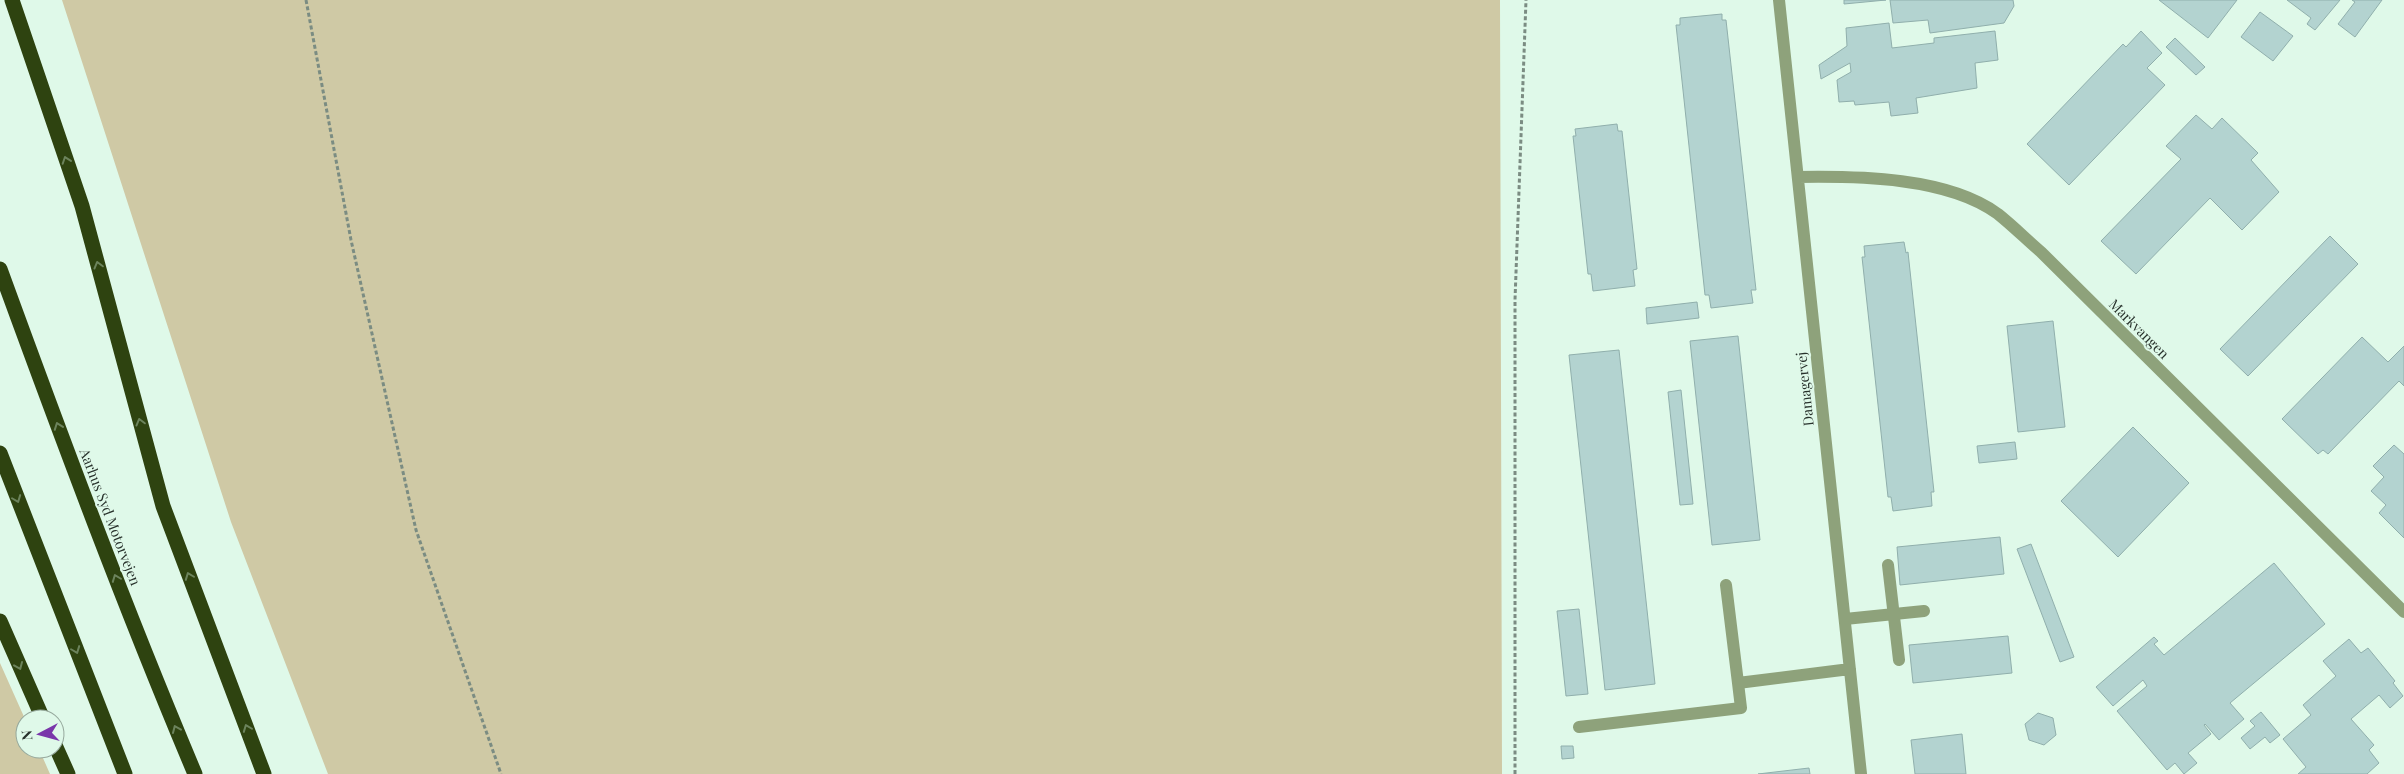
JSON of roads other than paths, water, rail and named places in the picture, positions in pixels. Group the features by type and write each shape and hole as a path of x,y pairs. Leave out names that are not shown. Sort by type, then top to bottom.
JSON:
{"highway":[{"path":"12,0 82,206 163,506 264,774"},
{"name":"Aarhus Syd Motorvejen","path":"0,269 74,471 195,774"},
{"path":"0,453 125,774"},
{"path":"0,621 39,709"},
{"path":"61,759 68,774"}],"street":[{"name":"Damagervej","path":"1779,0 1861,774"},
{"name":"Markvangen","path":"1798,177 1858,176 1912,183 1961,196 1997,213 2041,252 2404,612"},
{"path":"1888,565 1899,660"},
{"path":"1579,727 1741,708 1726,585"},
{"path":"1845,619 1924,611"},
{"path":"1738,682 1850,669"}]}
